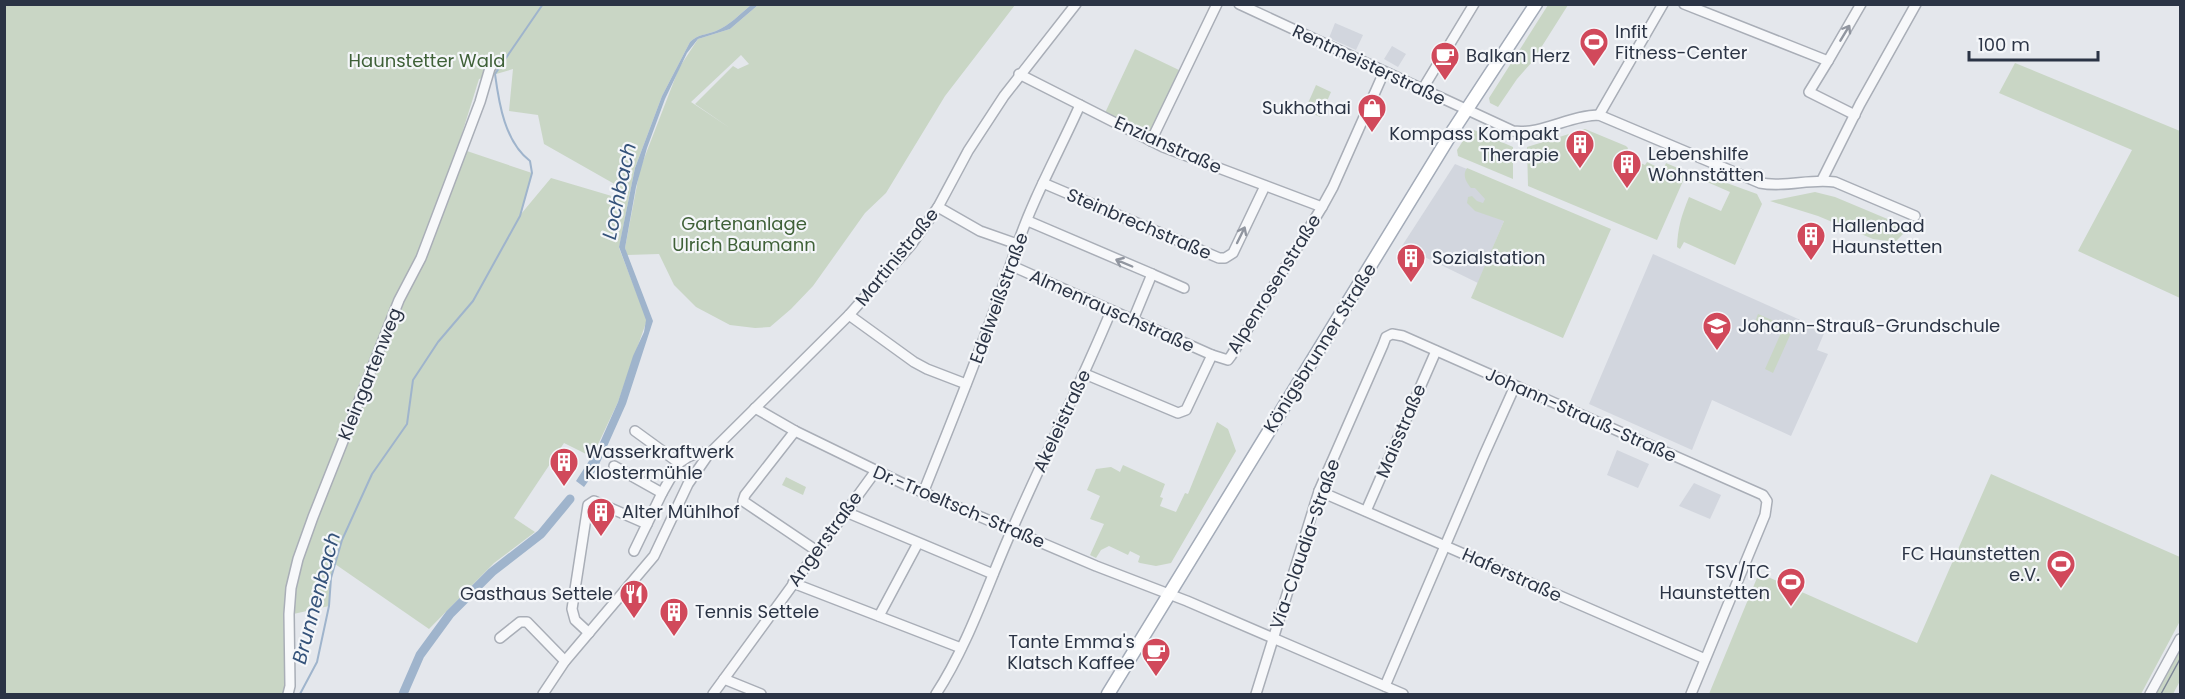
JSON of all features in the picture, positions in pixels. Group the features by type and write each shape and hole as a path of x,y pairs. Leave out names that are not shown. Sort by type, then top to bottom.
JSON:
{"main road":[{"name":"Königsbrunner Straße","path":"1108,694 1467,111 1536,4"}],"street":[{"name":"Martinistraße","path":"543,694 565,661 654,556 688,484 708,455 849,315 910,245 938,207 984,125 1019,74 1076,4"},
{"path":"1152,141 1217,4"},
{"name":"Rentmeisterstraße","path":"1239,4 1513,131 1522,132 1587,115 1599,115"},
{"path":"1663,4 1599,115 1760,183 1785,186 1822,180 1848,187 1915,216"},
{"path":"1684,4 1778,39 1828,61"},
{"path":"1855,115 1809,92 1861,4"},
{"path":"1822,180 1916,4"},
{"path":"1422,90 1471,5"},
{"name":"Kleingartenweg","path":"288,694 290,686 289,606 298,559 399,300 421,258 480,102 490,68 494,63"},
{"name":"Alpenrosenstraße","path":"1085,374 1178,413 1186,410 1212,356 1228,360 1231,356 1322,207 1384,72"},
{"name":"Enzianstraße","path":"1019,74 1152,141 1322,207"},
{"name":"Edelweißstraße","path":"923,493 1012,266 1017,244 1080,105"},
{"name":"Steinbrechstraße","path":"1043,183 1219,258 1225,258 1233,253 1265,186"},
{"name":"Almenrauschstraße","path":"938,207 980,231 1017,244"},
{"path":"1028,221 1184,288"},
{"name":"Almenrauschstraße","path":"1012,266 1212,356"},
{"path":"1133,320 1152,274"},
{"name":"Akeleistraße","path":"936,694 961,648 1011,531 1085,374 1111,311"},
{"path":"849,315 914,362 966,384"},
{"name":"Johann-Strauß-Straße","path":"1392,334 1436,351 1756,491 1767,501 1765,515 1705,659"},
{"name":"Via-Claudia-Straße","path":"1256,694 1319,490 1386,337 1392,334"},
{"name":"Maisstraße","path":"1366,511 1436,351"},
{"path":"1385,686 1515,386"},
{"name":"Dr.-Troeltsch-Straße","path":"756,408 875,472 1403,694"},
{"path":"635,431 679,463"},
{"path":"795,431 745,495 743,501 817,551"},
{"path":"634,551 679,463 700,452 708,455"},
{"path":"614,466 662,493"},
{"name":"Angerstraße","path":"712,694 875,472"},
{"name":"Haferstraße","path":"1319,490 1705,659"},
{"path":"589,633 575,620 572,609 588,505 594,501 647,524"},
{"path":"846,512 993,574"},
{"path":"879,616 918,543"},
{"path":"793,583 961,648"},
{"path":"500,638 520,622 526,622 565,661"},
{"path":"2150,694 2181,639"},
{"path":"1691,694 1705,659"},
{"path":"724,679 761,694"}],"shaded area":[{"path":"1335,23 1363,35 1356,50 1329,38"},
{"path":"1392,46 1406,54 1398,67 1384,59"},
{"path":"1455,164 1517,190 1478,283 1402,246"},
{"name":"Johann-Strauß-Grundschule","path":"1653,254 1825,331 1817,350 1828,354 1791,436 1712,400 1692,450 1589,404"},
{"path":"1617,450 1649,464 1638,488 1607,475"},
{"path":"1694,483 1721,495 1710,519 1679,506"}],"green space":[{"name":"Haunstetter Wald","path":"4,5 751,5 726,26 699,36 690,42 662,96 635,168 619,248 647,320 618,402 592,457 564,443 514,518 535,532 494,563 429,629 335,564 331,578 329,606 289,615 287,694 5,694","holes":["513,69 509,111 538,115 544,144 618,186 615,197 551,178 521,214 532,173 461,149 459,143 479,79"]},
{"name":"Gartenanlage Ulrich Baumann","path":"758,5 1015,5 945,96 886,193 865,213 813,286 770,327 730,325 696,307 674,285 659,254 627,255 625,248 640,169 679,68 698,39 730,29","holes":["741,55 749,64 738,69 733,66 695,104 730,128 691,102"]},
{"path":"1548,5 1568,5 1532,62 1498,107 1490,103 1489,98"},
{"path":"1135,49 1179,70 1152,129 1146,134 1104,115"},
{"path":"2015,63 2180,131 2180,298 2078,251 2132,150 1999,93"},
{"path":"1316,85 1331,92 1320,117 1305,110"},
{"path":"1585,129 1626,146 1628,148 1625,156 1645,165 1647,162 1663,170 1666,163 1687,172 1657,240 1528,186 1527,147"},
{"path":"1470,130 1513,147 1513,179 1458,156 1457,150"},
{"path":"1467,168 1611,229 1563,338 1471,298 1504,221 1475,211 1467,203 1468,197 1472,196 1483,203 1485,199 1468,183 1465,176"},
{"path":"1702,174 1757,194 1762,204 1735,265 1684,242 1680,249 1677,247 1680,222 1689,197 1721,211 1730,192 1698,178"},
{"path":"1815,192 1835,197 1909,228 1895,242 1873,239 1818,216 1770,201"},
{"path":"1758,314 1786,326 1784,330 1791,333 1773,373 1765,369 1781,333 1755,322"},
{"path":"1217,422 1228,429 1236,451 1171,563 1156,566 1140,563 1138,562 1140,556 1130,551 1128,555 1109,546 1101,550 1096,558 1090,555 1104,524 1090,519 1100,496 1087,490 1096,469 1111,467 1120,472 1123,465 1165,484 1160,497 1163,498 1160,506 1176,512 1185,493 1188,494"},
{"name":"FC Haunstetten e.V.","path":"1991,474 2180,557 2180,621 2141,694 1709,694 1759,573 1917,643"},
{"path":"786,477 806,487 803,495 782,485"},
{"path":"2180,647 2180,681 2173,694 2154,694"}],"water":[{"path":"751,5 758,5 730,29 698,39 687,53 665,99 647,148 636,187 625,248 653,321 626,404 597,469 584,487 576,481 598,447 618,402 633,356 644,332 646,320 619,247 635,168 662,96 690,42 699,36 726,26"}],"waterway":[{"name":"Brunnenbach","path":"300,694 317,662 329,606 331,578 342,540 372,474 407,424 413,380 438,342 473,301 520,216 532,173 530,161 521,153 509,133 501,110 495,74 543,4"},
{"name":"Lochbach","path":"403,694 420,655 450,614 492,572 541,534 570,499"}],"tram line":[{"path":"2161,694 2180,659"}],"place":[{"name":"Infit Fitness-Center","path":"1594,68"},
{"name":"Balkan Herz","path":"1445,82"},
{"name":"Sukhothai","path":"1372,134"},
{"name":"Kompass Kompakt Therapie","path":"1580,170"},
{"name":"Lebenshilfe Wohnstätten","path":"1627,190"},
{"name":"Hallenbad Haunstetten","path":"1811,262"},
{"name":"Sozialstation","path":"1411,284"},
{"name":"Johann-Strauß-Grundschule","path":"1717,352"},
{"name":"Wasserkraftwerk Klostermühle","path":"564,488"},
{"name":"Alter Mühlhof","path":"601,538"},
{"name":"FC Haunstetten e.V.","path":"2061,590"},
{"name":"TSV/TC Haunstetten","path":"1791,608"},
{"name":"Gasthaus Settele","path":"634,620"},
{"name":"Tennis Settele","path":"674,638"},
{"name":"Tante Emma's Klatsch Kaffee","path":"1156,678"}]}
